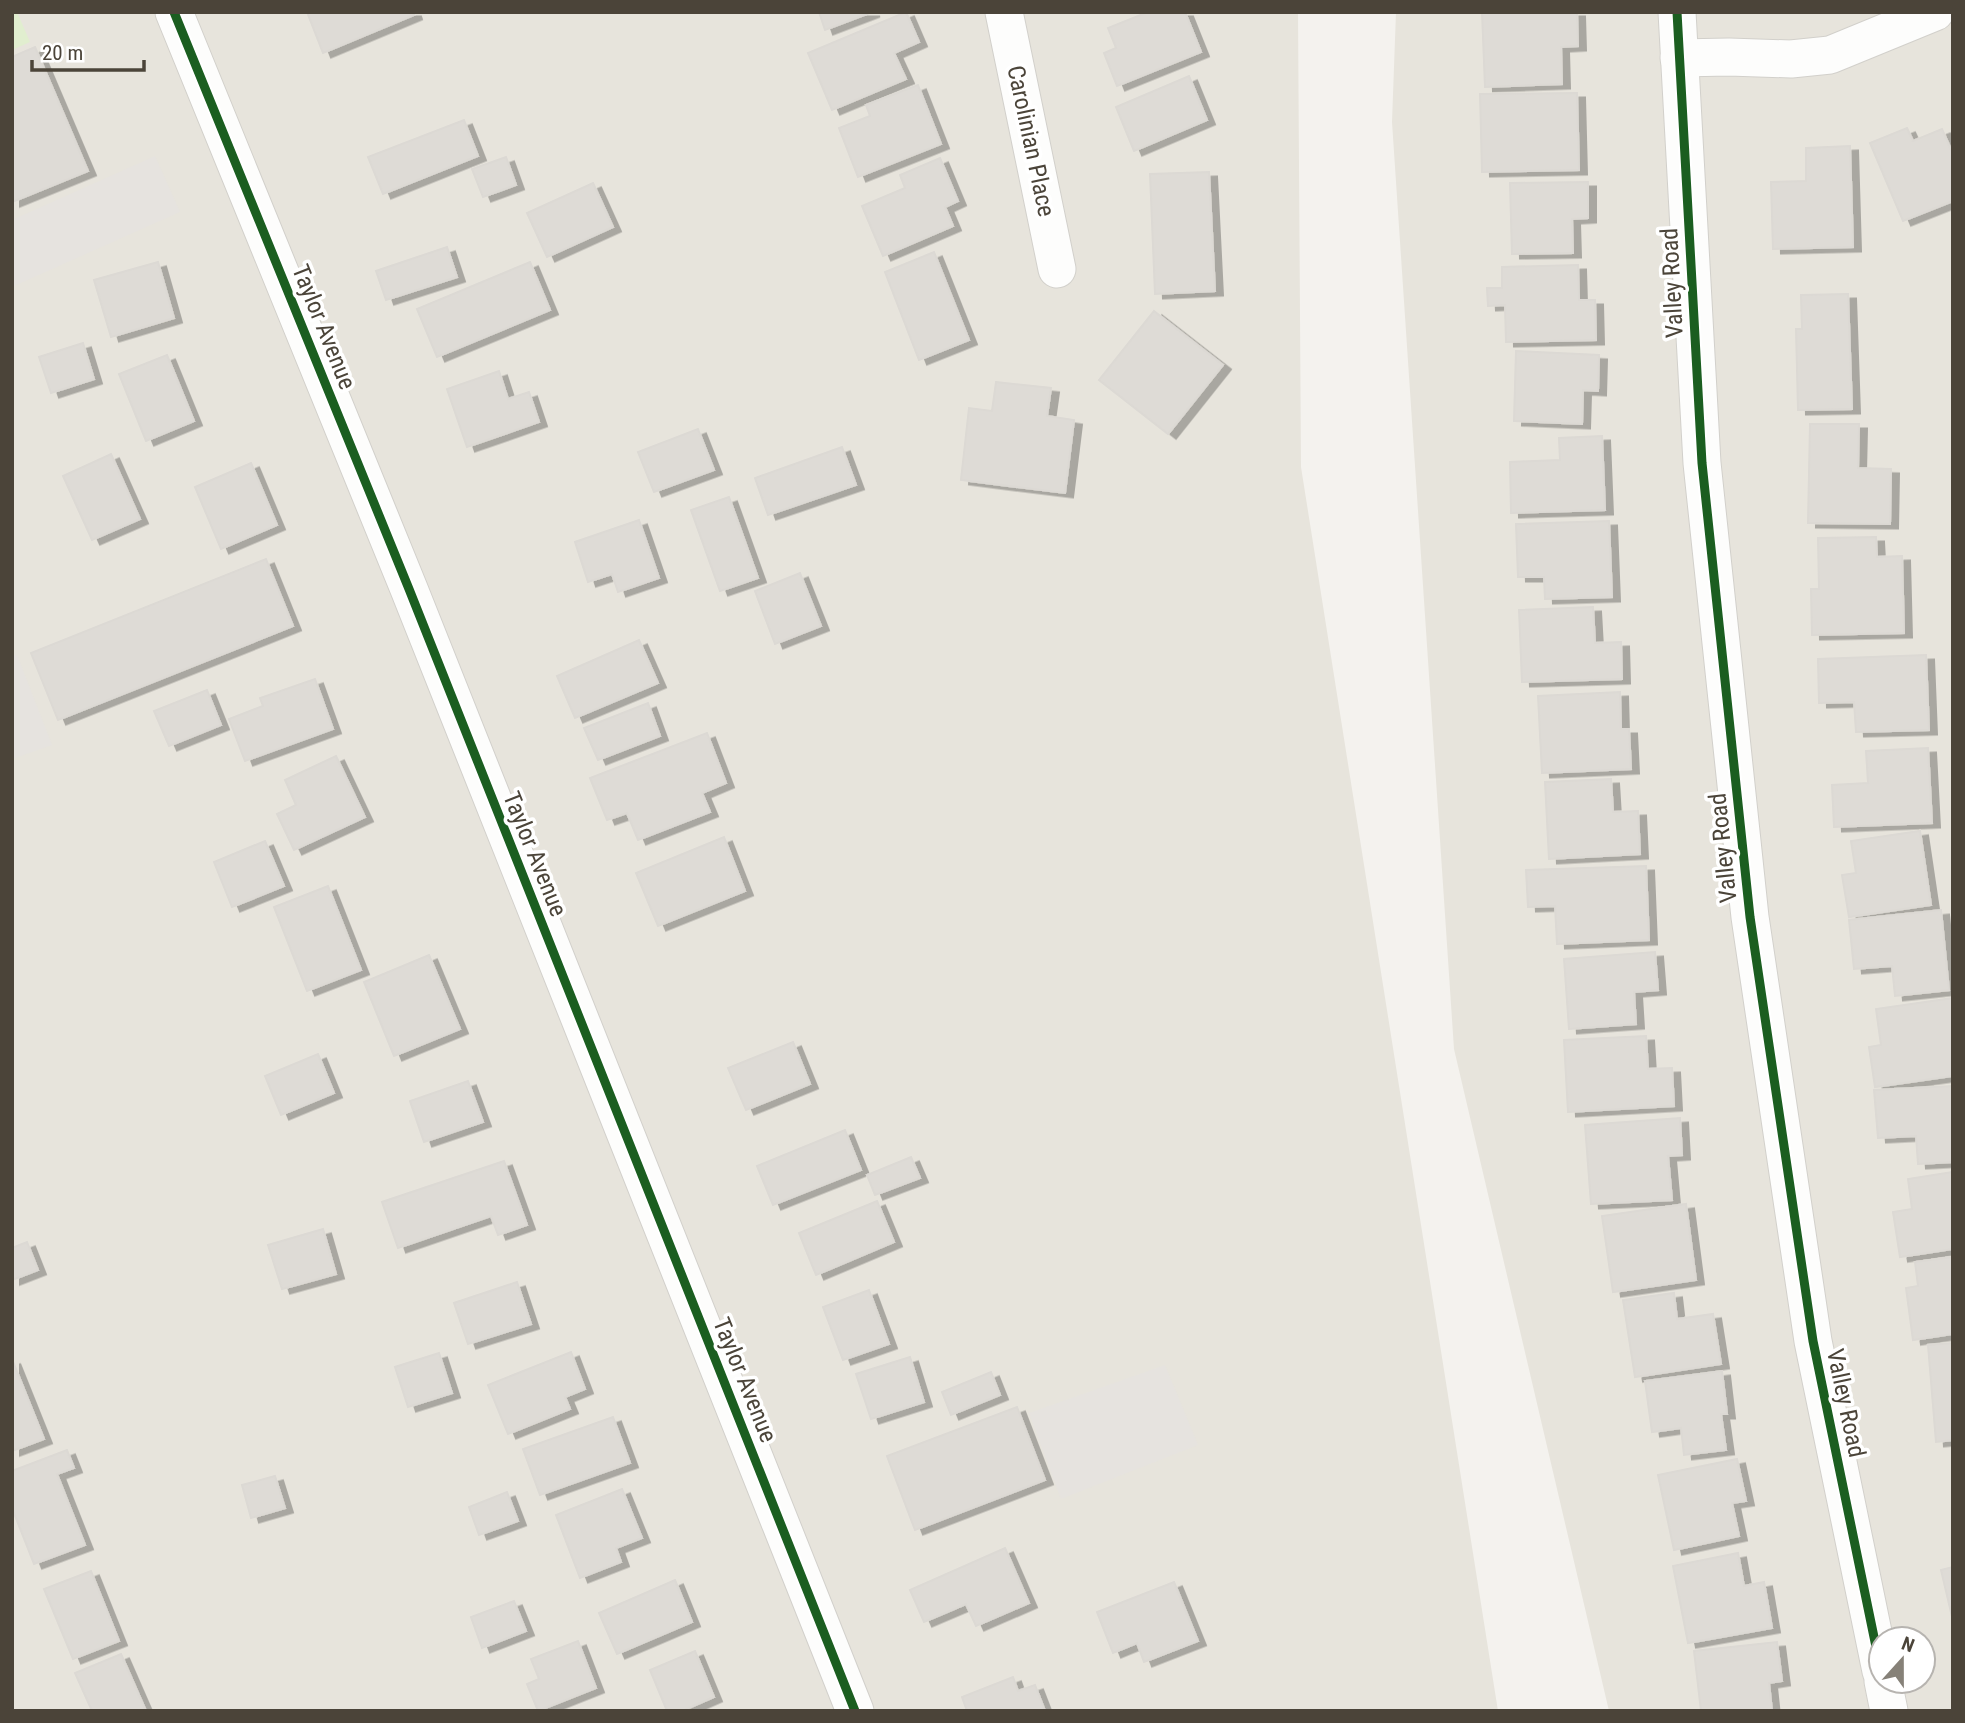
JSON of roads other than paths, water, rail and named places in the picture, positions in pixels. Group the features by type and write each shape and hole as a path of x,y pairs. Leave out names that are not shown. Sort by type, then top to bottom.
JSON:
{"street":[{"name":"Taylor Avenue","path":"174,12 409,589 855,1711"},
{"name":"Carolinian Place","path":"1004,12 1057,270"},
{"name":"Valley Road","path":"1677,12 1702,463 1750,917 1813,1341 1872,1625"},
{"path":"1679,58 1791,59 1830,55 1935,12"}]}
